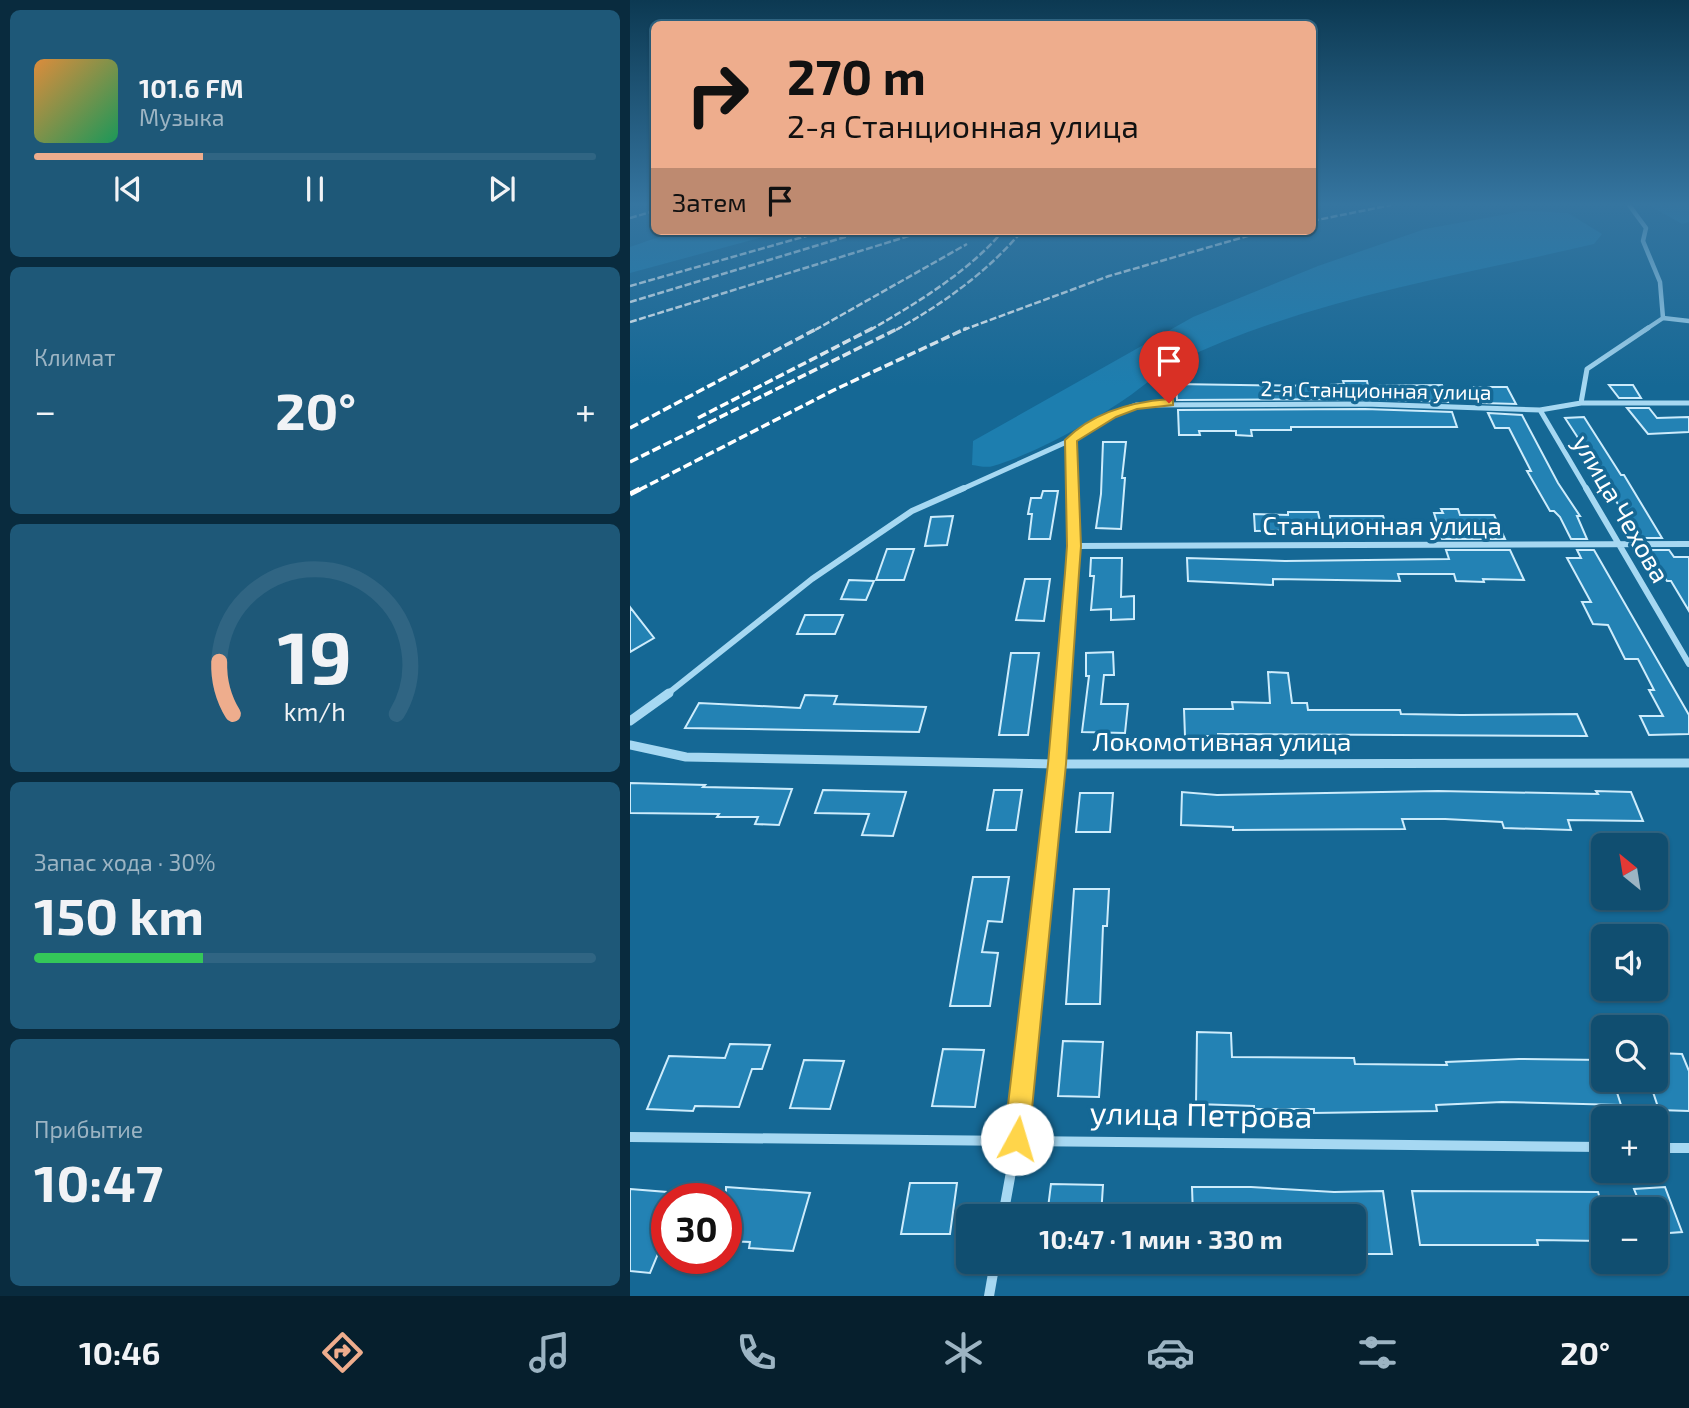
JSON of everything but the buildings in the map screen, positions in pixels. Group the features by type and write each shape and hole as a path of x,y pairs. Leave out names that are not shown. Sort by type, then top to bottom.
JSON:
{"street":[{"path":"1653,265 1660,282 1663,318"},
{"path":"1581,403 1587,369 1663,318 1689,321"},
{"name":"2-я Станционная улица","path":"630,721 703,668 812,579 912,511 1071,440 1111,414 1136,405 1365,404 1540,410 1581,403 1689,403"},
{"name":"улица Чехова","path":"1540,410 1689,664"},
{"path":"1005,1204 1017,1139 1057,764 1074,546 1071,440"},
{"name":"Станционная улица","path":"1074,546 1689,544"},
{"name":"Локомотивная улица","path":"630,745 686,757 1057,764 1689,763"},
{"name":"улица Петрова","path":"630,1137 1591,1147"},
{"path":"1668,1148 1689,1148"},
{"path":"989,1296 993,1274"}],"shaded area":[{"path":"630,265 658,265 630,273"},
{"path":"1496,265 1330,306 1227,340 1170,366 1111,408 1044,446 993,466 972,465 973,441 1193,317 1318,266"}],"railway":[{"path":"630,286 702,265"},
{"path":"630,302 751,265"},
{"path":"630,322 813,265"},
{"path":"815,330 929,265"},
{"path":"870,330 924,298 967,265"},
{"path":"896,330 964,286 988,265"},
{"path":"963,330 1109,276 1145,265"},
{"path":"630,428 818,328"},
{"path":"698,418 873,328"},
{"path":"630,462 899,328"},
{"path":"639,490 834,390 967,328"},
{"path":"630,494 642,488"}],"route":[{"path":"1017,1139 1057,764 1072,573 1074,546 1071,440 1111,414 1136,405 1169,403"}]}
